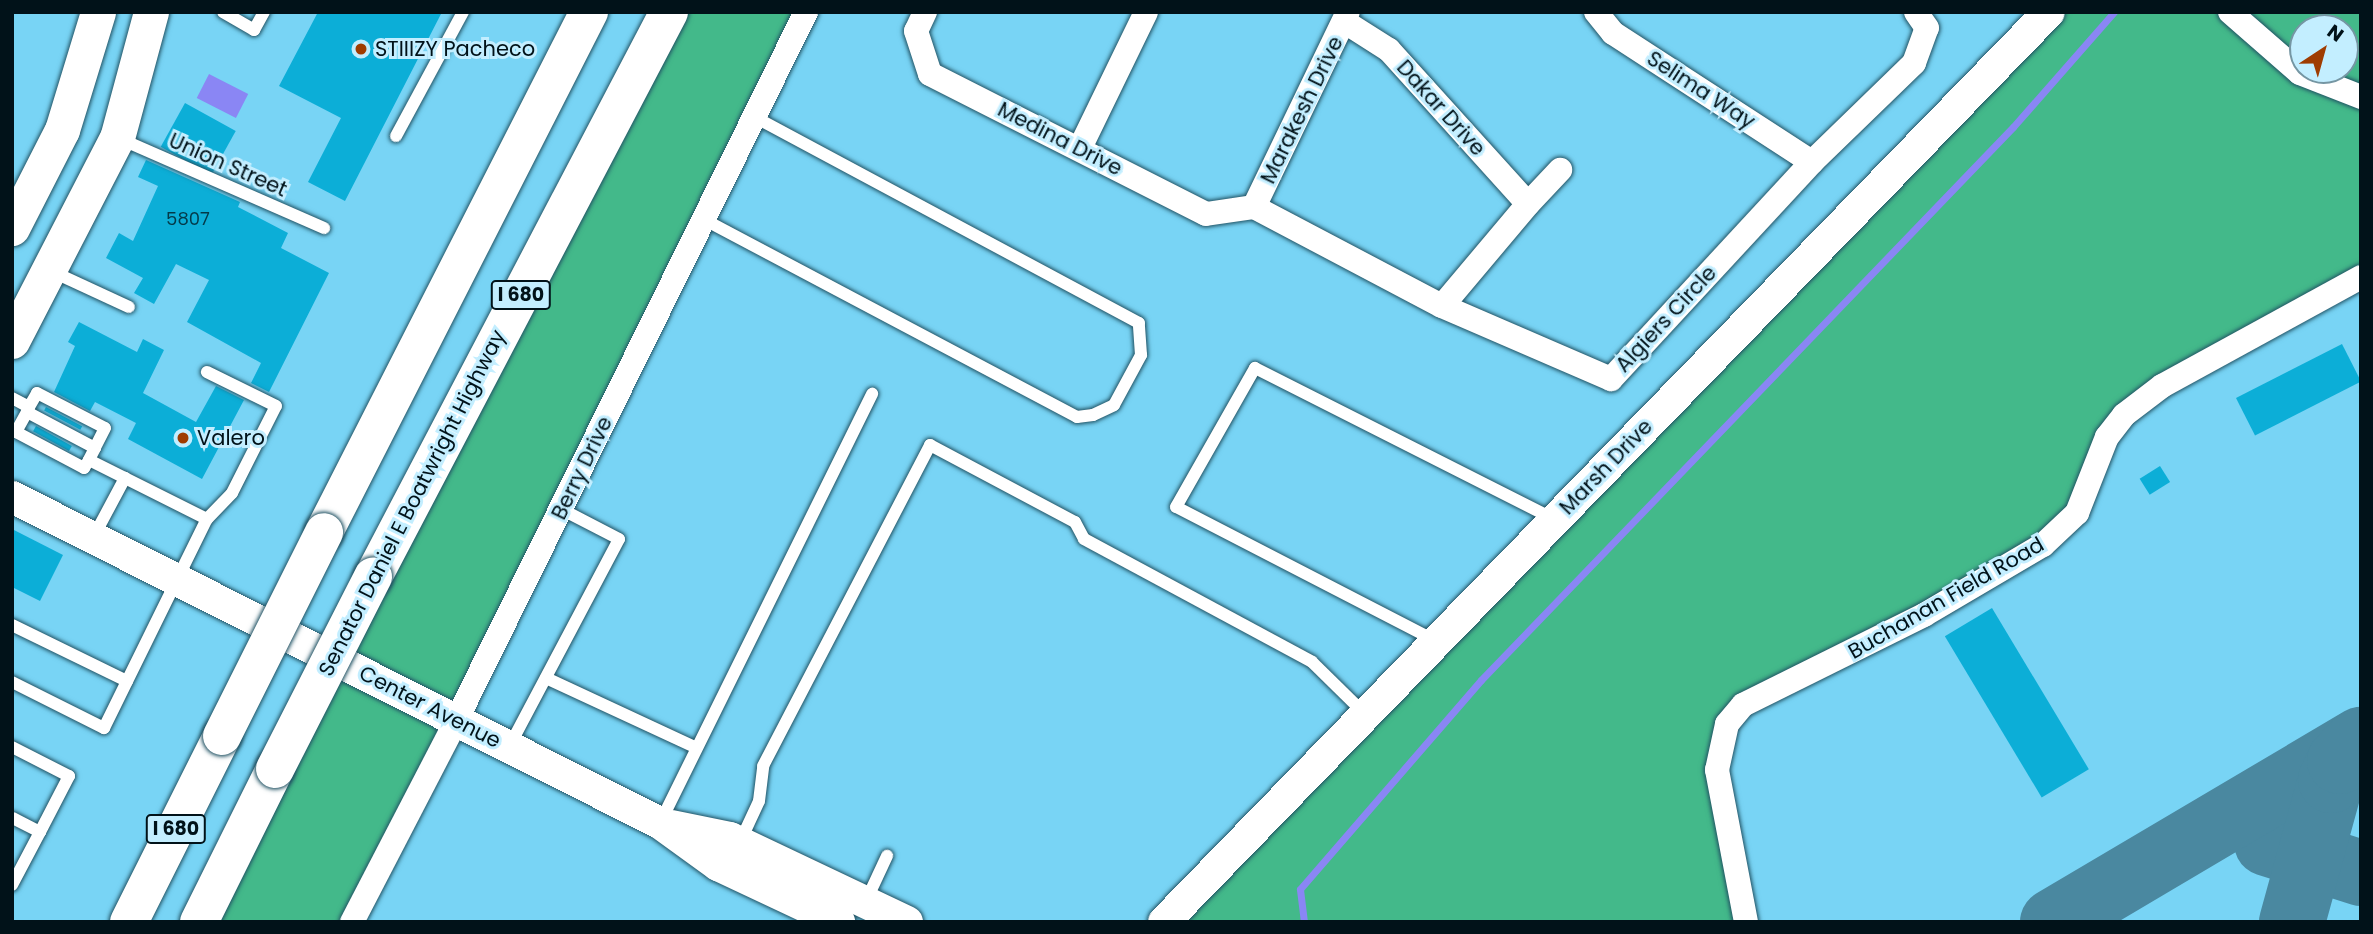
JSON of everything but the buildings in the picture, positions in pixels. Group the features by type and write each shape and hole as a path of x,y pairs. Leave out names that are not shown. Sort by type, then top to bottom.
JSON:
{"highway":[{"name":"I 680","path":"129,922 589,12"},
{"name":"Senator Daniel E Boatwright Highway","path":"199,922 373,577 669,12"}],"main road":[{"path":"12,228 62,130 98,12"},
{"path":"12,341 117,138 151,12"}],"street":[{"name":"Berry Drive","path":"352,922 456,721 806,12"},
{"name":"Medina Drive","path":"925,12 916,31 930,74 1206,214 1254,207"},
{"path":"1080,148 1146,12"},
{"name":"Selima Way","path":"1596,12 1613,33 1812,162"},
{"name":"Marsh Drive","path":"1164,922 2049,12"},
{"path":"2230,12 2300,73 2361,97"},
{"name":"Dakar Drive","path":"1347,17 1389,50 1528,204"},
{"name":"Marakesh Drive","path":"1254,207 1347,17"},
{"name":"Algiers Circle","path":"1254,207 1442,306 1611,379 1812,162 1914,63 1922,20"},
{"path":"1442,306 1560,170"},
{"name":"Buchanan Field Road","path":"1746,922 1717,770 1727,724 1743,705 1924,615 2043,545 2077,513 2107,437 2124,415 2162,386 2361,277"},
{"name":"Center Avenue","path":"12,496 660,823 718,865 839,922"},
{"name":"Center Avenue","path":"660,823 740,842 907,922"}],"lane":[{"path":"223,12 254,30 264,12"},
{"path":"396,136 463,12"},
{"path":"705,220 1077,417 1114,405 1141,355 1139,323 756,118"},
{"name":"Union Street","path":"117,138 324,228"},
{"path":"49,270 129,307"},
{"path":"1436,641 1175,508 1255,368 1554,520"},
{"path":"12,682 104,728 207,519 232,493 276,406 206,372"},
{"path":"37,393 106,428 84,468 16,432 28,410 37,393"},
{"path":"660,823 872,394"},
{"path":"12,398 124,478 207,519"},
{"path":"740,842 759,801 763,766 930,445 1075,522 1084,539 1312,662 1365,714"},
{"path":"94,537 124,478"},
{"path":"509,747 619,539 561,509"},
{"path":"12,625 127,681"},
{"path":"545,678 697,748"},
{"path":"12,747 69,776 12,885"},
{"path":"12,818 40,832"},
{"path":"866,901 887,856"}],"green space":[{"path":"669,12 806,12 352,922 199,922"},
{"path":"2049,12 2361,12 2361,277 2124,415 2077,513 1775,689 1719,746 1746,922 1164,922"}],"shaded area":[{"path":"209,74 248,94 236,118 197,98"}],"waterway":[{"path":"1304,922 1300,889 1481,680 2013,127 2114,12"}],"taxiway":[{"path":"2053,922 2361,740"},
{"path":"2292,922 2331,780 2340,761 2357,743"},
{"path":"2267,843 2361,873"}],"place":[{"name":"STIIIZY Pacheco","path":"361,49"},
{"name":"Valero","path":"183,438"}]}
